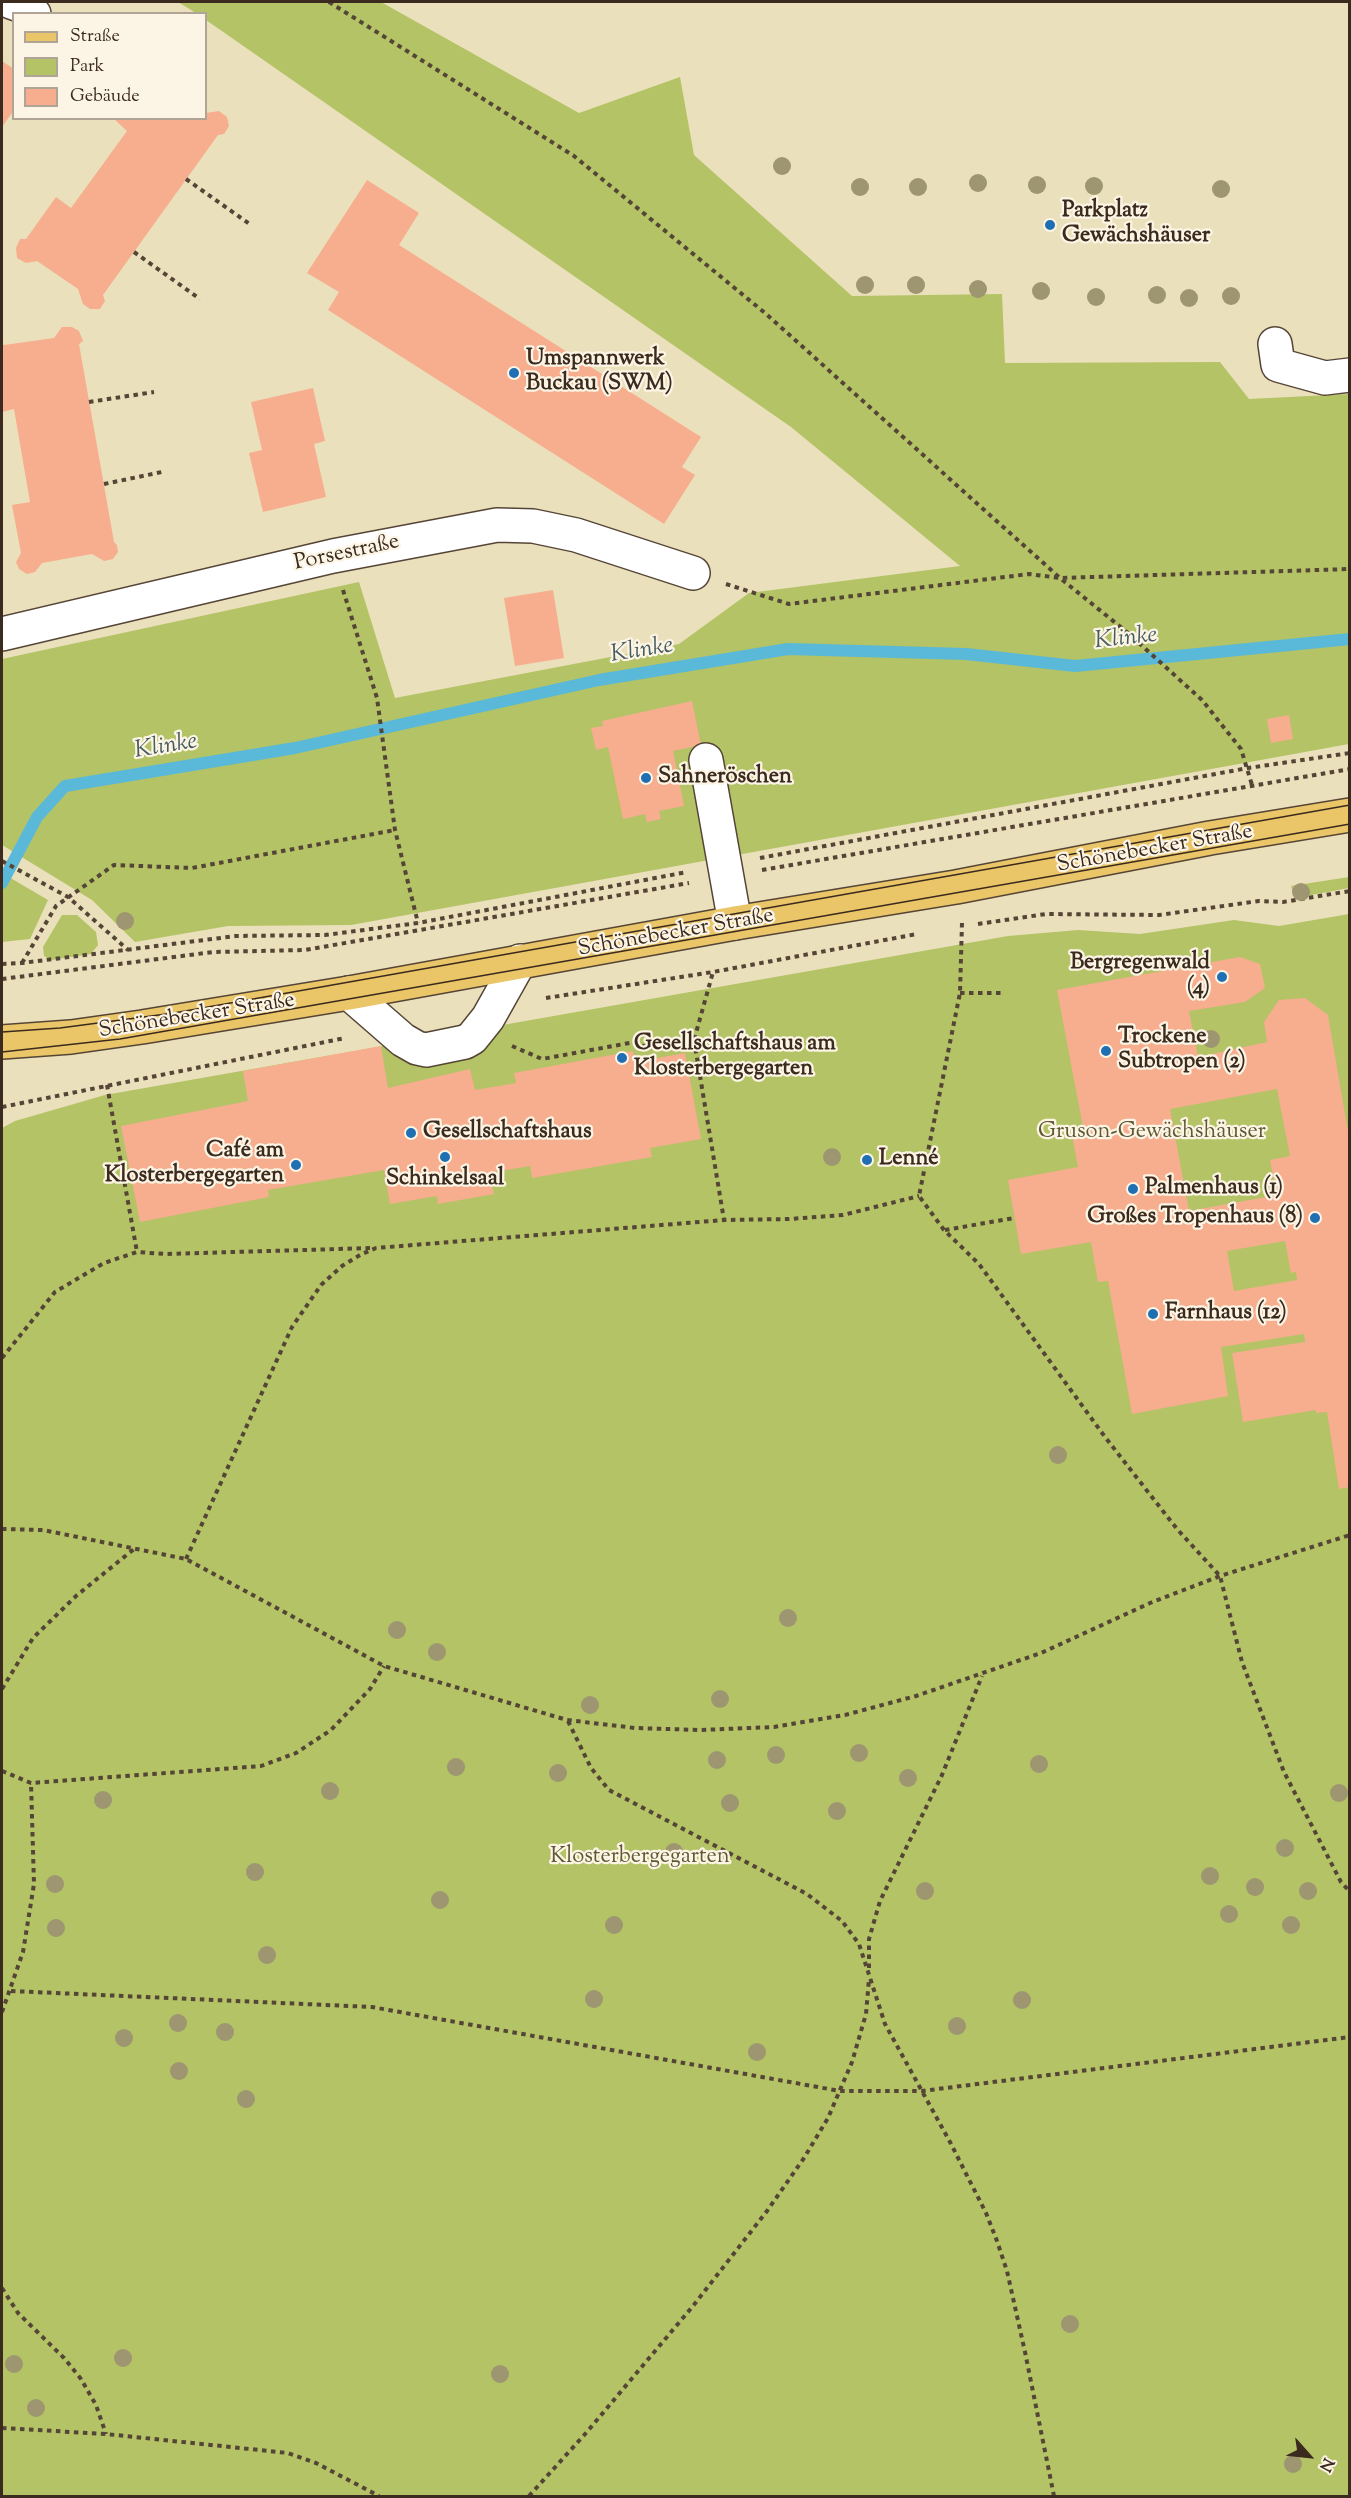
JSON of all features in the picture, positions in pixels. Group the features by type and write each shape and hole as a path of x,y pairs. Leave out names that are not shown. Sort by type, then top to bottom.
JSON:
{"main road":[{"name":"Schönebecker Straße","path":"2,1042 71,1037 142,1027 349,993 735,923 956,887 1210,838 1350,815"}],"street":[{"path":"10,2 25,7 31,12"},
{"path":"1275,344 1278,365 1325,378 1350,375"},
{"name":"Porsestraße","path":"2,634 333,556 470,529 516,525 576,535 693,573"},
{"path":"706,760 735,923"},
{"path":"349,993 389,1029 411,1045 423,1050 465,1042 479,1031 520,961"}],"path":[{"path":"329,2 574,156 765,313 1060,578 1128,633 1202,700 1241,749 1252,785"},
{"path":"186,179 250,225"},
{"path":"134,252 200,299"},
{"path":"89,402 153,392"},
{"path":"104,484 162,472"},
{"path":"333,556 377,698 395,830 417,923"},
{"path":"693,573 789,604 1029,574 1060,578 1350,569"},
{"name":"Schönebecker Straße","path":"2,979 213,952 305,950 726,871 1248,768 1350,753"},
{"name":"Schönebecker Straße","path":"2,964 236,936 325,935 417,923 1350,769"},
{"path":"22,963 56,906 114,865 192,868 395,830"},
{"path":"2,861 55,892 68,897 129,950"},
{"path":"956,887 962,926 960,993 919,1196 944,1230 979,1264 1105,1437 1177,1529 1220,1576 1242,1662 1284,1772 1341,1882 1350,1892"},
{"name":"Schönebecker Straße","path":"951,928 1046,914 1153,915 1259,900 1283,902 1350,891"},
{"name":"Schönebecker Straße","path":"549,998 713,972 928,932"},
{"path":"713,972 694,1040 724,1220"},
{"path":"960,993 1004,993"},
{"name":"Schönebecker Straße","path":"2,1107 389,1029"},
{"path":"479,1031 542,1059 635,1042 648,1048 694,1040"},
{"path":"107,1085 137,1252"},
{"path":"2,1358 55,1292 105,1263 137,1252 165,1254 376,1248 724,1220 789,1219 843,1215 919,1196"},
{"path":"944,1230 1014,1218"},
{"path":"186,1559 292,1327 321,1286 342,1266 376,1248"},
{"path":"2,1529 43,1530 186,1559 384,1666 567,1720 635,1728 700,1730 774,1727 845,1715 916,1696 983,1675 1041,1653 1150,1603 1220,1576 1350,1535"},
{"path":"2,1689 33,1638 76,1596 134,1549"},
{"path":"2,1771 31,1782 241,1769 279,1760 312,1744 331,1730 370,1689 384,1666"},
{"path":"529,2496 594,2424 731,2259 804,2158 828,2118 852,2062 866,2014 870,1976 869,1939 880,1901 942,1775 983,1675"},
{"path":"567,1720 591,1768 609,1790 797,1887 817,1900 848,1928 863,1953 885,2024 973,2186 1001,2251 1025,2352 1054,2496"},
{"path":"2,2012 28,1930 34,1884 31,1782"},
{"path":"10,1991 372,2007 840,2091 922,2091 1350,2037"},
{"path":"2,2288 18,2313 64,2358 81,2379 96,2405 106,2434"},
{"path":"2,2428 106,2434 288,2453 316,2463 379,2496"}],"green space":[{"path":"178,2 381,2 579,113 680,77 694,155 852,296 1002,294 1005,363 1220,362 1249,399 1349,394 1349,744 351,925 228,926 135,942 92,900 2,845 2,659 359,582 395,698 679,644 749,593 960,566 791,427 207,21 207,12 194,12"},
{"path":"2,873 48,900 30,939 2,942"},
{"path":"1349,877 1349,888 1295,898 1291,886"},
{"name":"Klosterbergegarten","path":"1349,914 1349,2496 2,2496 2,1128 15,1121 105,1095 1008,936 1078,930 1140,934 1234,920 1279,926"},
{"path":"62,915 77,915 96,932 98,945 91,954 51,960 44,956 43,947"}],"building":[{"path":"2,61 12,68 12,113 2,127"},
{"path":"219,111 227,117 229,126 224,134 218,135 103,295 105,301 100,309 90,309 83,304 78,289 37,261 26,263 17,258 16,248 20,239 26,239 56,197 71,208 127,131 115,120 207,120 207,113"},
{"name":"Umspannwerk Buckau (SWM)","path":"367,180 419,213 399,245 701,437 682,467 695,475 664,524 328,310 339,292 307,273"},
{"path":"62,327 72,327 79,331 83,341 79,344 114,542 118,552 113,559 104,561 92,554 42,563 35,572 27,574 19,569 16,562 21,553 12,505 30,502 14,409 2,412 2,344 54,338"},
{"path":"313,388 325,441 314,444 326,497 263,512 249,453 262,450 251,402"},
{"path":"553,590 564,658 515,666 504,598"},
{"name":"Sahneröschen","path":"692,701 701,745 673,751 684,806 659,811 661,819 647,822 645,814 623,819 608,747 596,750 591,728 603,726 602,721"},
{"path":"1289,715 1293,739 1271,743 1267,719"},
{"path":"1240,957 1260,964 1265,988 1245,1002 1189,1011 1198,1057 1267,1042 1264,1022 1279,1000 1305,998 1328,1015 1350,1143 1350,1487 1339,1489 1327,1412 1316,1413 1316,1410 1243,1422 1232,1353 1305,1342 1304,1334 1221,1347 1228,1396 1132,1414 1108,1281 1098,1282 1091,1242 1021,1254 1008,1180 1078,1167 1071,1130 1083,1127 1057,990","holes":["1277,1089 1290,1156 1270,1160 1277,1195 1189,1211 1170,1109","1285,1241 1291,1273 1296,1272 1297,1280 1234,1291 1227,1251"]},
{"name":"Gesellschaftshaus","path":"381,1046 388,1088 470,1069 475,1090 516,1083 514,1073 633,1051 635,1062 685,1053 701,1139 650,1148 652,1157 532,1178 530,1166 489,1173 494,1194 438,1204 437,1196 390,1204 384,1170 268,1190 269,1197 140,1222 121,1126 248,1101 243,1071"}],"waterway":[{"name":"Klinke","path":"2,883 37,817 65,786 295,748 599,680 788,649 966,654 1075,666 1350,639"}],"tram line":[{"path":"2,1032 60,1028 174,1013 1350,805"},
{"path":"2,1052 120,1039 1350,824"}],"place":[{"name":"Parkplatz Gewächshäuser","path":"1050,225"},
{"name":"Umspannwerk Buckau (SWM)","path":"514,373"},
{"name":"Sahneröschen","path":"646,778"},
{"name":"Bergregenwald (4)","path":"1222,977"},
{"name":"Trockene Subtropen (2)","path":"1106,1051"},
{"name":"Gesellschaftshaus am Klosterbergegarten","path":"622,1058"},
{"name":"Gesellschaftshaus","path":"411,1133"},
{"name":"Schinkelsaal","path":"445,1157"},
{"name":"Lenné","path":"867,1160"},
{"name":"Café am Klosterbergegarten","path":"296,1165"},
{"name":"Palmenhaus (1)","path":"1133,1189"},
{"name":"Großes Tropenhaus (8)","path":"1315,1218"},
{"name":"Farnhaus (12)","path":"1153,1314"}],"park label":[{"name":"Gruson-Gewächshäuser","path":"1152,1133"}]}
